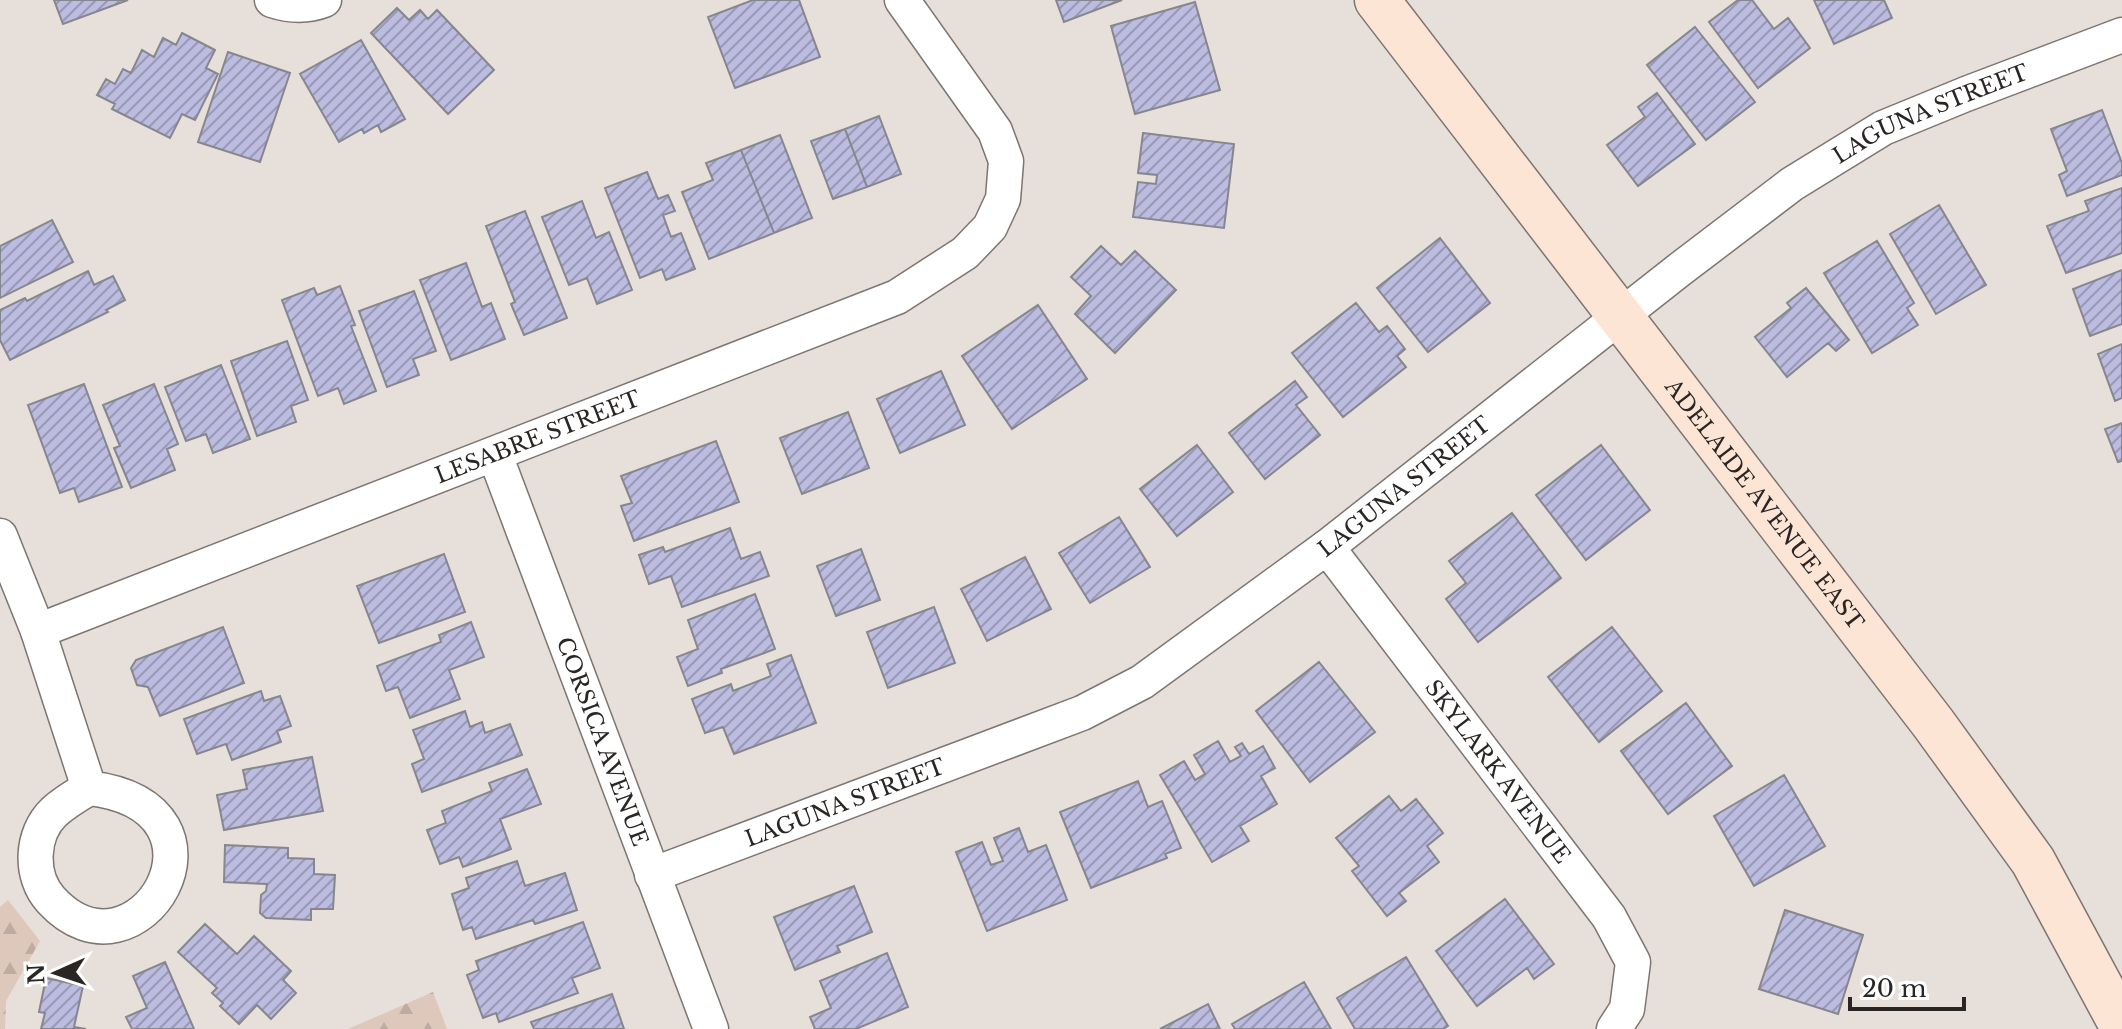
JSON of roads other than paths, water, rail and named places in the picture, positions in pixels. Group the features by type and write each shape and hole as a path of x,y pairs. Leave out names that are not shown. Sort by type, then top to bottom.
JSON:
{"main road":[{"name":"ADELAIDE AVENUE EAST","path":"1377,0 1923,710 2033,861 2122,1026"}],"street":[{"path":"272,0 288,5 311,5 324,0"},
{"name":"LESABRE STREET","path":"38,631 897,297 965,253 990,227 1003,199 1006,161 995,131 902,0"},
{"name":"LAGUNA STREET","path":"652,875 1082,713 1142,682 1327,547 1620,315 1792,184 1883,128 2122,35"},
{"name":"CORSICA AVENUE","path":"495,455 711,1029"},
{"path":"0,536 38,631 89,788"},
{"name":"SKYLARK AVENUE","path":"1327,547 1609,917 1633,962 1621,1019"}]}
